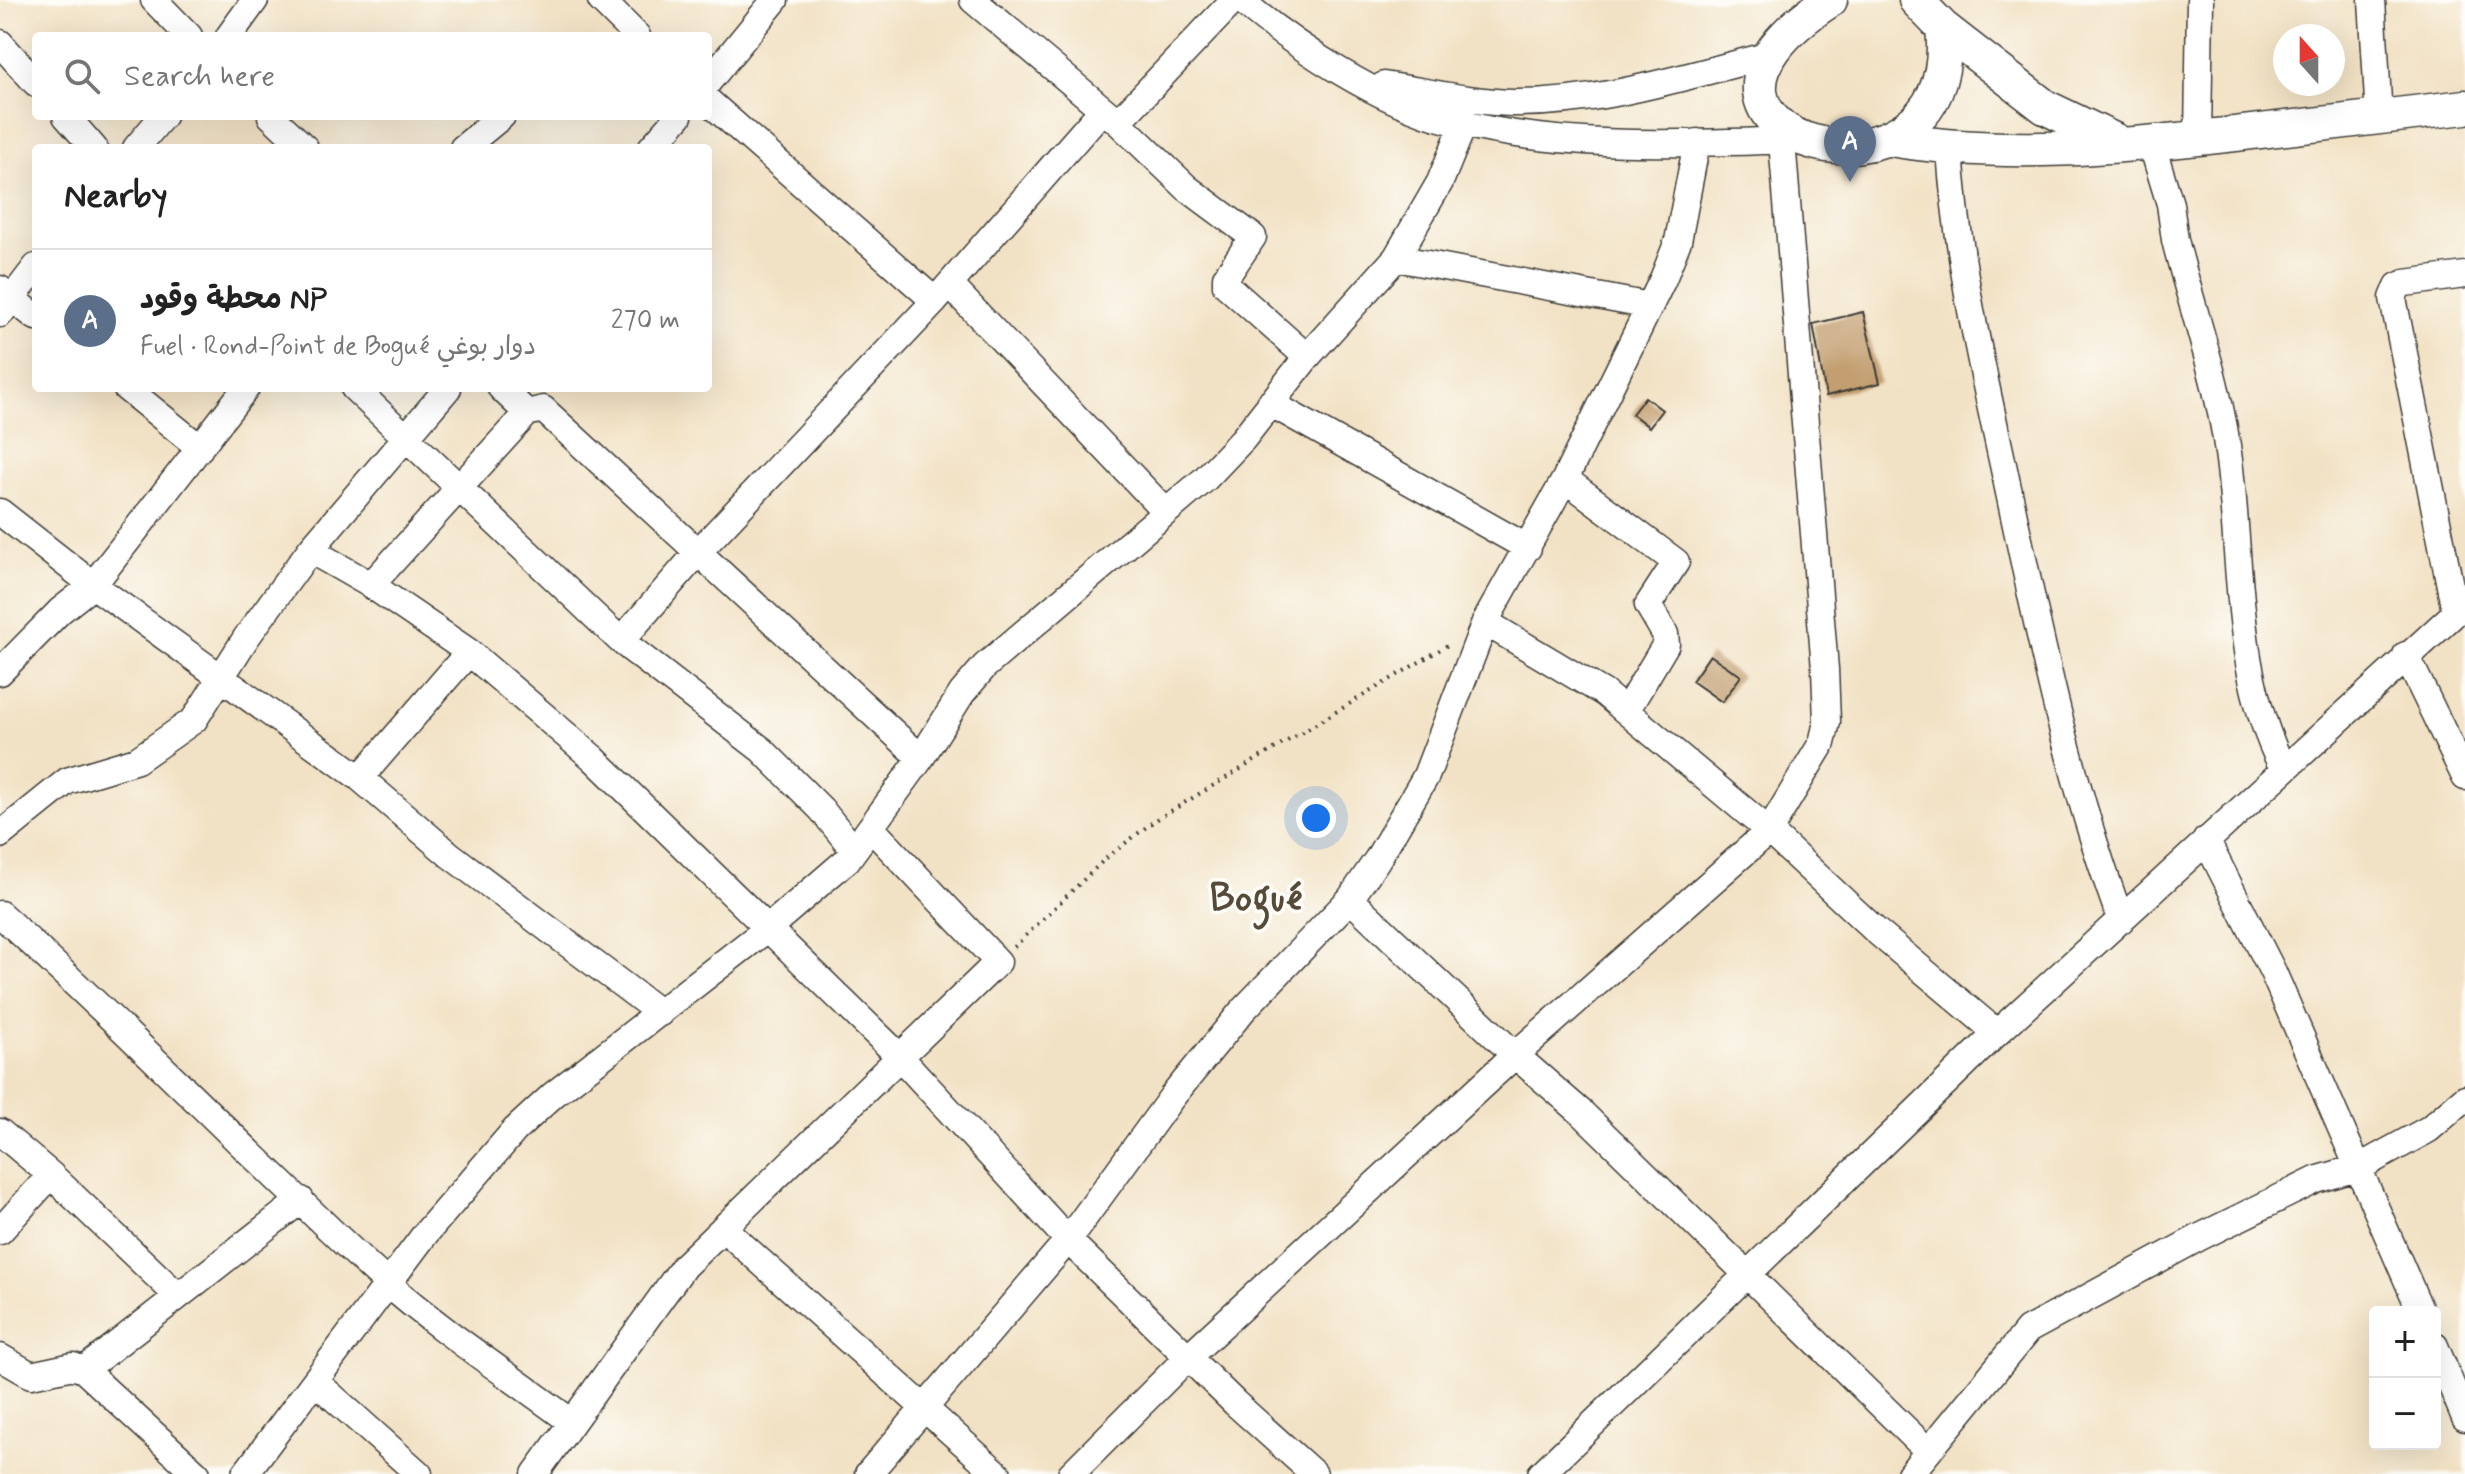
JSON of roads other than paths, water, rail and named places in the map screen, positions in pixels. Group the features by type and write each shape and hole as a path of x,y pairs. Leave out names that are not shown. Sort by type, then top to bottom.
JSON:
{"main road":[{"path":"1830,0 1781,36 1766,56 1760,95 1766,112 1792,141 1854,146 1890,139 1950,149 2030,151 2198,138 2465,107"},
{"path":"1932,11 2045,107 2138,143"},
{"path":"1890,139 1927,106 1938,88 1945,47 1932,11"}],"street":[{"path":"154,0 185,32"},
{"path":"232,32 255,0"},
{"path":"601,0 621,31"},
{"path":"712,77 775,0"},
{"path":"973,0 1110,116 1187,188 1253,237 1226,277 1226,285 1307,357"},
{"path":"621,641 699,551 1110,116 1237,0 1278,33 1364,82 1413,107 1464,123 1582,141 1792,141 1827,722 1815,758 1769,831 1515,1055 1189,1356 1071,1474"},
{"path":"2198,138 2200,0"},
{"path":"2372,0 2379,118"},
{"path":"0,43 32,79"},
{"path":"1364,82 1511,103 1574,99 1642,89 1766,56"},
{"path":"712,104 943,293 1165,511"},
{"path":"70,120 90,144"},
{"path":"139,144 160,120"},
{"path":"275,120 301,144"},
{"path":"468,144 497,120"},
{"path":"654,144 676,120"},
{"path":"245,1474 426,1233 515,1130 553,1095 767,929 854,850 921,758 962,693 985,666 1205,479 1307,357 1396,258 1440,182 1464,123"},
{"path":"868,1474 1068,1240 1172,1097 1243,1010 1350,899 1426,776 1485,622 1565,479 1650,306 1678,241 1697,142"},
{"path":"2138,143 2170,204 2175,240 2229,457 2247,653 2270,743 2284,770"},
{"path":"1950,149 1954,220 2036,620 2098,859 2121,920"},
{"path":"1396,258 1650,306"},
{"path":"32,271 4,300 32,315"},
{"path":"1541,1474 1997,1033 2460,608 2393,298 2398,286 2405,283 2465,275"},
{"path":"131,392 200,448"},
{"path":"0,672 60,611 93,585 243,392"},
{"path":"358,392 621,641 762,750 821,809 854,850"},
{"path":"0,835 67,781 137,760 194,720 220,677 310,550 444,392"},
{"path":"505,392 527,413"},
{"path":"1270,403 1528,548"},
{"path":"371,585 456,487 527,413 543,409 921,758"},
{"path":"1565,479 1676,562 1648,605 1665,634 1666,644 1626,711"},
{"path":"0,512 93,585 360,778 450,855 660,1013"},
{"path":"310,550 371,585 469,652 593,758 900,1057 1068,1240 1235,1403 1314,1474"},
{"path":"1485,622 1604,693 1769,831 1875,930 1997,1033"},
{"path":"360,778 469,652"},
{"path":"2406,655 2465,777"},
{"path":"535,1474 669,1285 723,1228 998,962 871,828"},
{"path":"2206,840 2273,972 2418,1306"},
{"path":"1350,899 1515,1055 1583,1114 1747,1278 1928,1451"},
{"path":"0,914 87,992 222,1128 389,1284 570,1421"},
{"path":"1910,1474 2028,1330 2200,1237 2316,1180 2360,1167 2429,1129 2465,1098"},
{"path":"0,1132 51,1175 177,1295"},
{"path":"0,1231 51,1175"},
{"path":"84,1370 301,1200"},
{"path":"723,1228 998,1474"},
{"path":"0,1357 31,1375 73,1366 84,1370 197,1474"},
{"path":"2441,1360 2465,1418"},
{"path":"316,1382 419,1474"}],"place":[{"name":"محطة وقود NP","path":"1850,182"}],"district":[{"name":"Bogué","path":"1256,896"}]}
